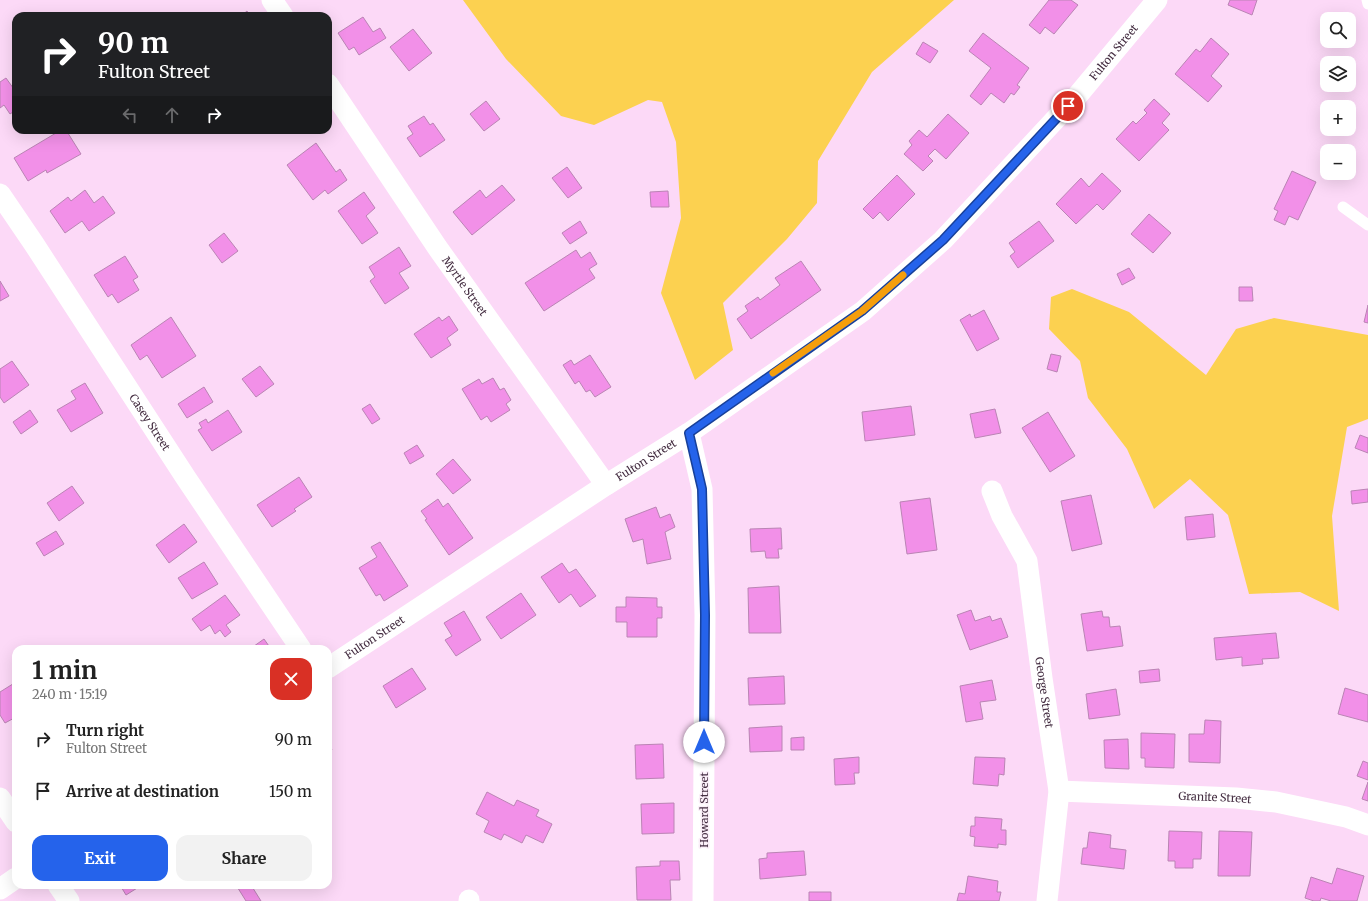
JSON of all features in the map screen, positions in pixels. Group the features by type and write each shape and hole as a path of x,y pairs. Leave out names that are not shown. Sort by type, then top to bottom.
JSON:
{"street":[{"path":"272,0 280,12"},
{"name":"Fulton Street","path":"332,665 606,485 689,433 862,311 943,240 1078,95 1156,0"},
{"name":"Myrtle Street","path":"332,90 437,248 606,485"},
{"name":"Casey Street","path":"0,194 39,250 186,478 298,645"},
{"name":"Howard Street","path":"689,433 702,489 705,615 703,901"},
{"name":"George Street","path":"992,491 1002,516 1027,561 1042,678 1059,791 1047,901"},
{"name":"Granite Street","path":"1059,791 1236,798 1276,802 1324,812 1368,825"},
{"path":"0,798 12,816"},
{"path":"0,888 12,880"},
{"path":"61,889 69,901"}],"lane":[{"path":"1367,0 1368,4"},
{"path":"1343,207 1368,225"}],"shaded area":[{"path":"463,0 954,0 872,72 818,161 817,203 787,239 723,303 733,350 695,380 661,293 681,218 676,142 662,102 648,100 594,125 561,116 506,59"},
{"path":"1072,289 1129,312 1206,375 1236,329 1274,318 1368,335 1368,419 1347,427 1332,516 1339,611 1300,592 1249,594 1228,515 1190,479 1154,509 1127,449 1088,398 1080,361 1049,329 1051,297"}],"building":[{"path":"1049,0 1071,0 1078,5 1054,34 1045,27 1040,34 1029,25"},
{"path":"1230,0 1257,0 1252,15 1228,5"},
{"path":"363,17 373,32 380,28 386,38 359,55 354,47 349,50 338,33"},
{"path":"413,29 432,53 409,71 390,47"},
{"path":"983,33 1029,68 1017,85 1020,87 1014,95 1011,93 1004,103 991,93 981,105 970,96 991,68 969,51"},
{"path":"1211,38 1229,54 1211,76 1222,86 1208,102 1175,74 1196,49 1200,52"},
{"path":"923,42 938,51 930,63 916,54"},
{"path":"6,78 12,86 12,113 10,114 4,105 0,108 0,82"},
{"path":"1154,99 1170,114 1162,123 1169,130 1139,161 1116,139 1133,121 1136,124 1147,113 1144,110"},
{"path":"486,101 500,119 484,131 470,114"},
{"path":"948,114 969,133 946,159 935,149 928,156 933,161 923,171 904,154 912,145 909,141 919,130 927,137"},
{"path":"424,116 430,125 433,123 445,140 420,157 407,138 413,134 408,126"},
{"path":"54,134 68,134 81,154 47,173 46,170 28,181 14,158"},
{"path":"316,143 336,172 340,169 347,180 328,194 325,190 313,200 287,165"},
{"path":"567,167 582,188 568,198 552,178"},
{"path":"1292,171 1316,182 1298,220 1289,216 1285,225 1274,220 1278,211 1274,209"},
{"path":"1102,173 1121,191 1103,210 1097,204 1076,224 1056,204 1081,178 1089,187"},
{"path":"897,175 915,194 888,221 880,212 873,219 863,209"},
{"path":"502,185 515,200 472,235 453,212 480,190 486,198"},
{"path":"85,190 94,203 103,196 115,213 89,231 82,221 65,233 50,211 68,197 71,201"},
{"path":"668,191 669,207 651,207 650,192"},
{"path":"364,192 375,208 366,216 378,233 362,244 338,211"},
{"path":"1149,214 1171,233 1153,253 1131,234"},
{"path":"580,221 587,233 570,244 562,233"},
{"path":"1039,221 1054,241 1018,268 1010,256 1015,252 1009,243"},
{"path":"224,233 238,251 222,263 209,245"},
{"path":"399,247 411,266 399,273 409,288 385,304 370,281 375,277 369,267"},
{"path":"576,250 581,258 590,252 597,264 589,269 595,278 544,311 525,283"},
{"path":"125,256 138,277 133,280 139,290 118,303 112,294 108,297 94,275"},
{"path":"801,261 821,290 751,339 737,319 748,311 745,306 758,297 760,300 780,285 775,278"},
{"path":"1129,268 1135,278 1122,285 1117,274"},
{"path":"0,281 9,296 0,301"},
{"path":"1239,287 1252,287 1253,301 1239,301"},
{"path":"1368,305 1368,323 1364,322"},
{"path":"984,310 999,339 977,351 960,320 970,314 971,317"},
{"path":"449,316 458,330 447,338 451,345 431,358 414,334 439,317 442,321"},
{"path":"171,317 196,356 162,378 147,355 140,360 131,345"},
{"path":"1051,354 1061,356 1057,372 1047,369"},
{"path":"590,355 611,387 595,397 590,390 586,392 579,381 575,384 563,365 571,360 574,365"},
{"path":"12,361 29,385 4,403 0,397 0,369"},
{"path":"260,366 274,384 256,397 242,379"},
{"path":"493,378 500,390 504,388 511,400 506,404 510,410 491,422 487,416 481,420 462,389 479,379 482,384"},
{"path":"85,383 103,413 71,432 57,410 76,399 71,391"},
{"path":"204,387 213,402 187,418 178,404"},
{"path":"370,404 380,419 372,424 362,409"},
{"path":"911,406 915,435 865,441 862,412"},
{"path":"995,409 1001,433 975,438 970,414"},
{"path":"30,410 38,422 21,434 13,422"},
{"path":"228,410 242,432 212,451 198,430 202,428 199,423 206,419 208,423"},
{"path":"1048,412 1075,456 1050,472 1022,428"},
{"path":"1360,435 1368,438 1368,453 1355,448"},
{"path":"417,445 424,456 410,464 404,453"},
{"path":"453,459 471,480 453,494 436,474"},
{"path":"299,477 312,497 294,509 296,511 272,527 257,505"},
{"path":"72,486 84,503 59,521 47,503"},
{"path":"1368,489 1368,502 1352,504 1351,491"},
{"path":"1091,495 1102,544 1072,551 1061,501"},
{"path":"930,498 937,550 907,554 900,502"},
{"path":"438,499 443,507 448,503 473,538 449,555 425,520 427,519 421,511"},
{"path":"656,507 660,518 670,514 675,527 665,532 671,559 647,564 643,539 633,542 625,519"},
{"path":"1213,514 1215,537 1187,540 1185,517"},
{"path":"184,524 197,542 169,563 156,545"},
{"path":"781,528 782,549 778,549 779,558 766,558 765,551 751,552 750,529"},
{"path":"56,531 64,544 44,556 36,543"},
{"path":"380,542 408,586 384,601 380,594 376,596 359,568 377,557 371,547"},
{"path":"204,562 218,584 192,599 178,578"},
{"path":"562,563 569,573 576,569 596,596 580,607 571,594 559,603 541,577"},
{"path":"779,586 781,633 749,633 748,588"},
{"path":"521,593 536,615 501,639 486,617"},
{"path":"225,595 240,615 226,625 231,632 225,637 220,630 215,634 210,625 201,631 192,619"},
{"path":"626,597 657,598 657,607 662,607 662,618 657,618 657,637 627,637 627,622 616,622 616,607 626,607"},
{"path":"971,610 975,621 990,616 992,621 1001,618 1008,637 970,650 957,615"},
{"path":"464,611 481,640 456,656 445,640 452,636 444,623"},
{"path":"1102,611 1103,617 1109,617 1110,627 1120,626 1123,646 1087,651 1081,614"},
{"path":"1276,633 1279,658 1262,659 1263,664 1242,666 1242,657 1216,660 1214,638"},
{"path":"264,639 268,645 256,645"},
{"path":"412,668 426,689 396,708 383,686"},
{"path":"1159,669 1160,681 1140,683 1139,671"},
{"path":"784,676 785,704 749,705 748,678"},
{"path":"992,680 996,700 980,702 983,719 966,722 960,686"},
{"path":"12,684 12,719 5,723 0,715 0,692"},
{"path":"1345,688 1368,695 1368,722 1338,714"},
{"path":"1116,689 1120,715 1089,719 1086,694"},
{"path":"1205,720 1221,721 1220,763 1189,762 1189,734 1204,734"},
{"path":"782,726 782,751 750,752 749,728"},
{"path":"1141,733 1175,734 1174,768 1145,767 1145,758 1141,758"},
{"path":"804,737 804,750 791,750 791,738"},
{"path":"1128,739 1129,769 1105,768 1104,740"},
{"path":"663,744 664,778 636,779 635,745"},
{"path":"859,757 859,773 854,773 855,784 835,785 834,759"},
{"path":"975,757 1005,758 1004,775 999,774 998,786 973,784"},
{"path":"1363,761 1368,763 1368,780 1357,776"},
{"path":"1368,782 1368,801 1362,799"},
{"path":"487,792 514,806 517,800 539,810 536,816 552,824 543,843 526,835 522,843 504,834 501,840 484,832 489,821 476,814"},
{"path":"674,803 674,833 642,834 641,804"},
{"path":"975,817 1002,819 1001,830 1006,830 1006,845 998,844 998,848 974,846 975,837 970,836 971,826 975,826"},
{"path":"1169,831 1202,832 1201,859 1193,859 1193,868 1175,868 1175,861 1168,861"},
{"path":"1219,831 1252,832 1250,876 1218,876"},
{"path":"1089,832 1111,835 1110,848 1126,850 1124,869 1081,864 1083,848 1087,848"},
{"path":"804,851 806,875 760,879 759,859 767,858 767,853"},
{"path":"660,861 679,861 680,880 670,880 671,900 637,900 636,867 660,866"},
{"path":"1337,868 1364,876 1357,901 1331,901 1321,898 1320,901 1314,901 1305,898 1311,877 1332,884"},
{"path":"968,876 998,881 997,892 1001,892 999,901 957,901 959,893 965,894"},
{"path":"122,889 136,889 126,895"},
{"path":"238,889 254,889 261,901 246,901"},
{"path":"809,892 831,892 831,901 809,901"}],"slow traffic":[{"path":"773,373 862,311 903,275"}],"route":[{"path":"704,742 705,615 702,489 689,433 862,311 943,240 1068,106"}]}
